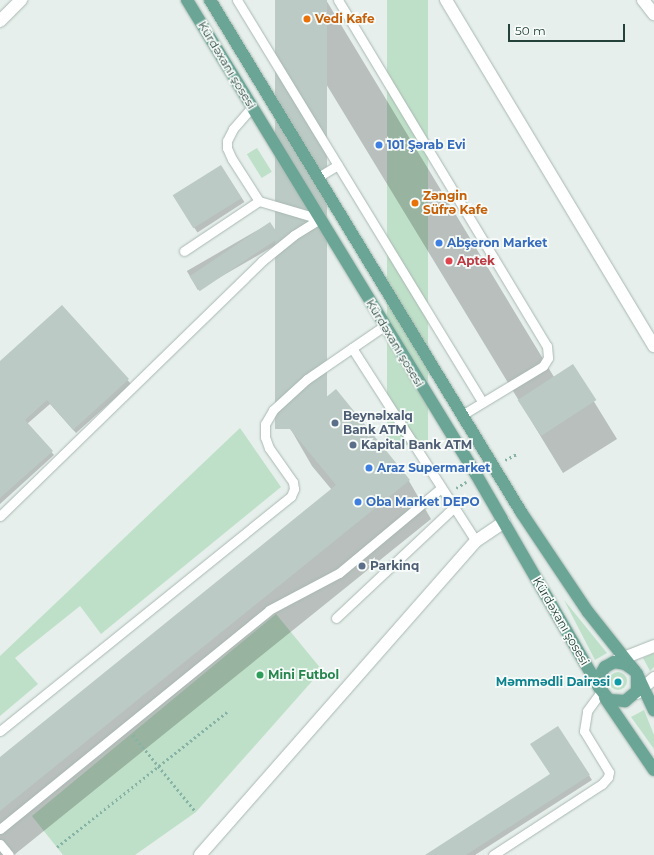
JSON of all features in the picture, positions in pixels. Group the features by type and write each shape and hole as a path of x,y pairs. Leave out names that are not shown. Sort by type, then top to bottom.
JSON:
{"main road":[{"name":"Kürdəxanı şosesi","path":"187,0 504,522 601,692 654,770"},
{"path":"210,0 270,96 521,512 575,594 635,672 654,710"},
{"path":"252,107 270,96"},
{"path":"504,522 521,512"},
{"path":"620,662 635,672 637,690 630,699 619,702 601,692 599,677 609,664 620,662"}],"street":[{"path":"0,21 21,0"},
{"path":"446,0 654,346"},
{"path":"644,0 654,14"},
{"path":"200,855 476,541 504,522"},
{"path":"609,664 654,646"},
{"path":"630,699 654,678"}],"lane":[{"path":"237,0 482,402"},
{"path":"338,0 547,346 548,358 543,366 462,415"},
{"path":"252,107 233,129 227,141 227,148 259,201 320,219"},
{"path":"318,177 338,165"},
{"path":"184,251 259,201"},
{"path":"0,516 262,261 294,235 320,219"},
{"path":"0,731 291,496 294,489 293,482 269,448 265,437 265,424 273,410 307,379 384,326"},
{"path":"352,348 476,541"},
{"path":"0,829 269,610 339,573 441,488"},
{"path":"336,618 454,507"},
{"path":"493,855 602,784 608,777 608,772 584,731 587,711 601,692"},
{"path":"0,844 9,855"}],"path":[{"path":"57,847 228,711"},
{"path":"132,734 196,812"}],"green space":[{"path":"387,0 428,0 428,445 387,445"},
{"path":"257,148 272,172 262,178 247,154"},
{"path":"240,428 281,487 101,634 80,606 15,658 38,684 0,716 0,656"},
{"path":"564,600 607,653 595,660"},
{"path":"276,614 322,670 196,812 135,855 63,855 32,816"},
{"path":"654,653 654,667 650,671 643,658"},
{"name":"Məmmədli Dairəsi","path":"614,672 622,672 627,677 625,688 622,690 614,690 609,685 609,677"},
{"path":"644,710 654,735 654,749 631,717"}],"building":[{"path":"275,0 327,0 327,429 275,429"},
{"path":"221,165 242,198 193,228 173,195"},
{"path":"270,222 280,237 200,291 190,276"},
{"path":"62,305 129,379 73,430 47,400 25,420 53,451 0,498 0,361"},
{"path":"573,364 596,400 541,436 518,400"},
{"path":"336,389 410,480 0,811 0,757 336,485 289,428"},
{"path":"558,726 590,775 466,855 425,855 550,774 530,744"}],"place":[{"name":"Vedi Kafe","path":"307,19"},
{"name":"101 Şərab Evi","path":"379,145"},
{"name":"Zəngin Süfrə Kafe","path":"415,203"},
{"name":"Abşeron Market","path":"439,243"},
{"name":"Aptek","path":"449,261"},
{"name":"Beynəlxalq Bank ATM","path":"335,423"},
{"name":"Kapital Bank ATM","path":"353,445"},
{"name":"Araz Supermarket","path":"369,468"},
{"name":"Oba Market DEPO","path":"358,502"},
{"name":"Parkinq","path":"362,566"},
{"name":"Mini Futbol","path":"260,675"},
{"name":"Məmmədli Dairəsi","path":"618,682"}]}
